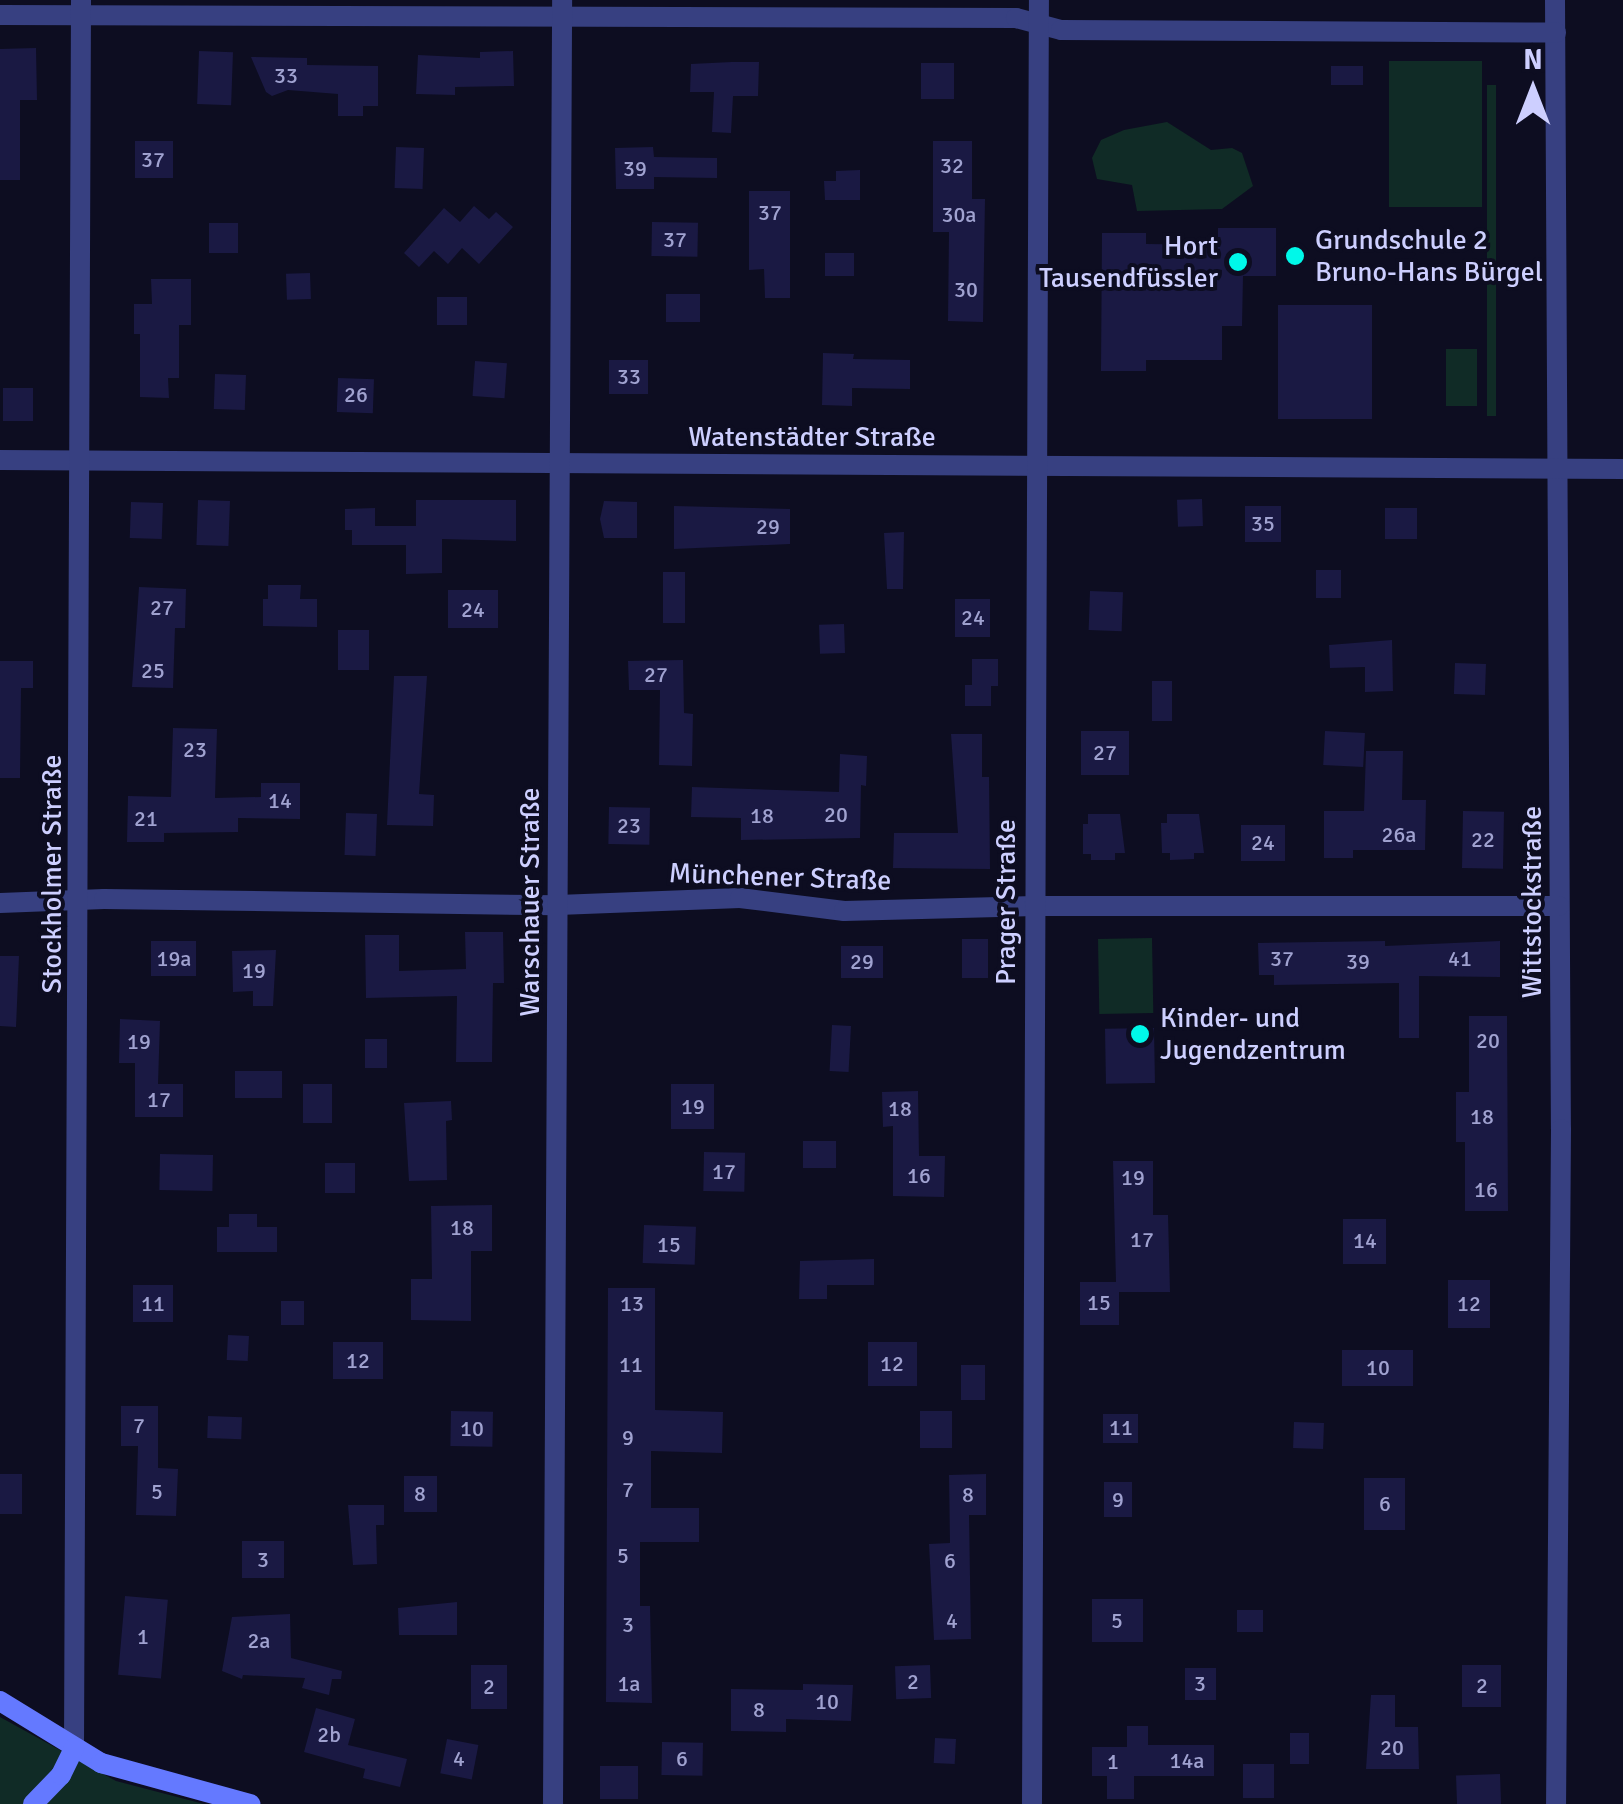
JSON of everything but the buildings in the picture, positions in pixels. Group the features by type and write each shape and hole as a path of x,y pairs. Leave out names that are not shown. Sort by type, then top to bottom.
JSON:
{"street":[{"name":"Prager Straße","path":"1032,1804 1039,0"},
{"name":"Wittstockstraße","path":"1556,0 1556,1804"},
{"path":"0,15 81,8 562,8 1016,18 1062,30 1556,33"},
{"name":"Stockholmer Straße","path":"74,1748 81,8"},
{"name":"Warschauer Straße","path":"553,1804 562,8"},
{"name":"Watenstädter Straße","path":"0,460 1623,468"},
{"name":"Münchener Straße","path":"0,903 78,904 104,899 558,905 740,898 844,911 1034,906 1558,906"},
{"path":"0,1701 101,1763 250,1804"},
{"path":"33,1804 61,1774 74,1748"}],"green space":[{"path":"1389,61 1482,61 1482,207 1389,207"},
{"path":"1487,85 1496,85 1496,416 1487,416"},
{"path":"1167,122 1211,150 1232,148 1242,153 1253,186 1222,209 1137,211 1132,185 1097,179 1092,158 1101,140 1124,130"},
{"path":"1446,349 1477,349 1477,406 1446,406"},
{"path":"1152,938 1153,1013 1099,1014 1098,939"},
{"path":"0,1717 116,1781 204,1804 0,1804"}],"place":[{"name":"Grundschule 2 Bruno-Hans Bürgel","path":"1295,256"},
{"name":"Hort Tausendfüssler","path":"1238,262"},
{"name":"Kinder- und Jugendzentrum","path":"1140,1034"}]}
